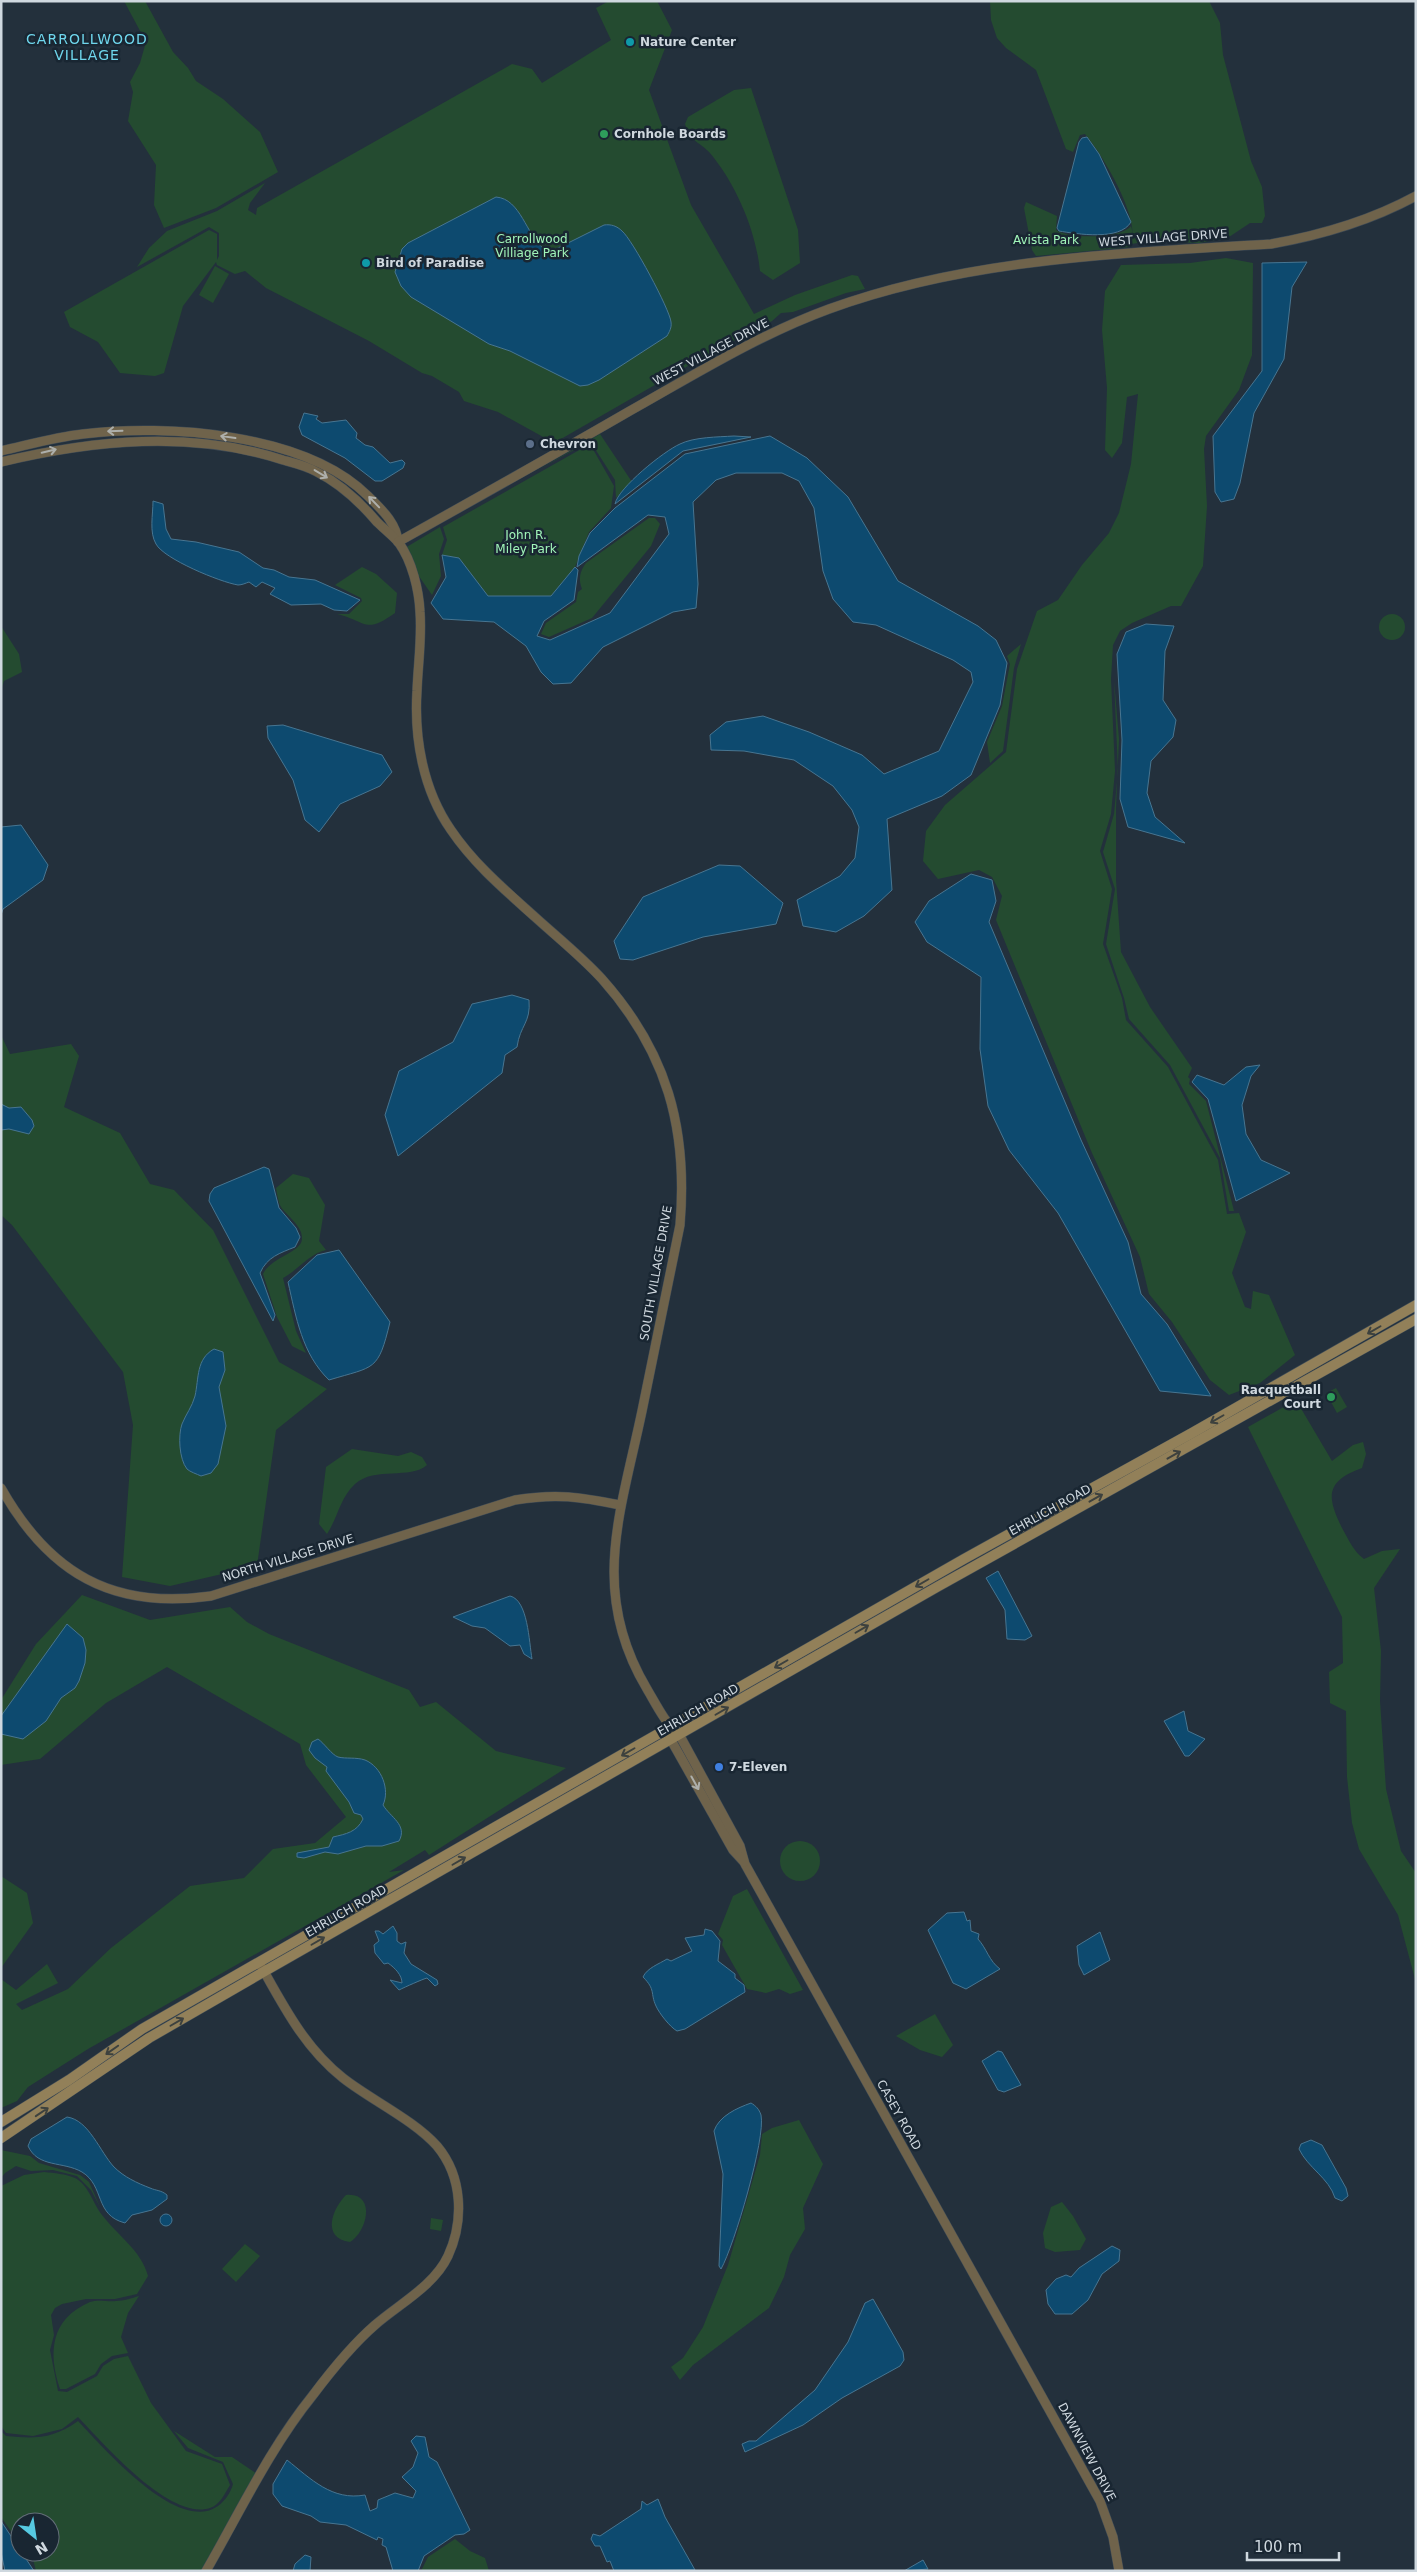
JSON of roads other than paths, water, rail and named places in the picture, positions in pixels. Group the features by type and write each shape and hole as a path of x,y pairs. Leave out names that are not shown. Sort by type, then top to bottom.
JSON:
{"main road":[{"name":"EHRLICH ROAD","path":"1,2138 149,2038 261,1967 995,1541 1192,1433 1416,1305"},
{"name":"EHRLICH ROAD","path":"1,2122 69,2080 142,2029 261,1967 676,1738 937,1586 1416,1319"},
{"path":"937,1586 940,1581 983,1556 995,1541"}],"street":[{"name":"WEST VILLAGE DRIVE","path":"398,542 740,348 829,309 928,281 1030,264 1115,252 1271,244 1293,240 1356,224 1416,196"},
{"name":"SOUTH VILLAGE DRIVE","path":"1,451 82,434 116,431 206,434 268,444 321,464 347,479 381,510 398,532 398,542"},
{"name":"SOUTH VILLAGE DRIVE","path":"1,462 55,449 116,442 164,441 248,450 316,471 357,499 386,532 398,542 410,565 420,609 421,644 417,692 417,738 427,779 440,810 449,828 475,862 600,977 634,1018 654,1052 666,1082 676,1119 682,1150 683,1187 680,1225 635,1445 620,1505 613,1561 620,1624 627,1651 637,1672 670,1728"},
{"name":"NORTH VILLAGE DRIVE","path":"1,1488 32,1536 73,1571 109,1588 158,1599 211,1596 516,1500 544,1496 573,1496 620,1505"},
{"name":"CASEY ROAD","path":"670,1728 733,1850 746,1864 1033,2378"},
{"path":"206,2571 280,2440 312,2395 374,2326 430,2281 447,2258 458,2230 459,2200 453,2173 438,2147 420,2131 373,2100 321,2059 304,2039 261,1967"},
{"name":"DAWNVIEW DRIVE","path":"1033,2378 1100,2501 1114,2537 1119,2571"}],"water":[{"path":"1087,137 1099,154 1131,222 1118,232 1098,235 1059,231 1057,228 1079,142 1082,138"},
{"path":"496,197 505,199 512,204 532,235 544,249 556,249 604,225 620,229 642,260 669,315 671,324 667,336 599,380 580,386 510,351 489,344 411,297 401,286 395,272 402,249 408,243"},
{"path":"1307,262 1292,287 1284,359 1254,413 1240,483 1234,499 1221,502 1215,492 1213,436 1262,371 1262,263"},
{"path":"304,413 318,416 316,419 322,423 346,420 357,433 356,438 365,445 373,447 390,463 402,460 405,463 403,468 382,481 375,481 345,458 302,435 299,427"},
{"path":"734,436 751,437 683,451 615,504 624,489 633,480 653,462 680,444 692,440"},
{"path":"770,436 807,458 848,497 898,581 978,626 996,640 1007,663 1000,705 971,775 942,796 887,819 892,890 864,916 836,932 803,926 797,900 840,876 855,858 859,827 852,810 833,786 794,760 744,751 711,750 710,735 726,722 763,716 809,732 862,755 884,774 939,751 973,682 971,672 953,660 876,625 853,622 833,599 823,571 814,508 799,481 782,473 736,473 716,480 693,502 698,584 696,608 673,612 603,647 571,683 553,684 541,672 526,646 494,622 443,619 431,603 446,577 442,555 459,558 488,596 551,596 575,567 578,570 574,600 544,621 537,636 550,640 610,613 669,534 665,517 648,515 577,567 579,556 590,533 615,508 685,454"},
{"path":"153,501 163,504 166,529 171,539 196,542 239,552 263,568 274,570 289,577 315,580 360,600 347,611 334,610 321,604 291,605 270,594 275,588 262,582 256,587 249,582 238,585 193,569 161,550 156,544 152,529"},
{"path":"1146,624 1174,626 1165,651 1163,700 1176,720 1173,737 1151,761 1147,793 1155,817 1185,843 1128,827 1120,799 1122,740 1117,654 1126,632"},
{"path":"283,725 382,755 392,772 380,786 340,804 319,832 305,820 293,780 268,738 267,726"},
{"path":"21,825 48,865 43,880 3,909 1,915 1,827"},
{"path":"719,865 740,866 783,903 776,924 703,937 633,960 620,959 614,941 643,897"},
{"path":"971,874 992,880 996,901 989,922 1081,1140 1128,1242 1141,1294 1167,1324 1211,1396 1160,1391 1058,1213 1009,1150 988,1106 980,1049 981,977 927,942 915,922 929,901"},
{"path":"512,995 529,1000 529,1008 517,1047 505,1055 502,1073 398,1156 385,1115 399,1071 453,1042 472,1004"},
{"path":"1260,1065 1251,1076 1242,1105 1246,1134 1261,1160 1290,1173 1236,1201 1208,1099 1192,1082 1197,1075 1224,1085 1246,1067"},
{"path":"1,1104 9,1108 21,1107 32,1120 34,1126 29,1134 9,1129 1,1130"},
{"path":"264,1167 269,1169 279,1208 296,1228 300,1237 295,1247 270,1259 260,1273 275,1315 273,1321 209,1201 210,1194 214,1188"},
{"path":"339,1250 390,1322 378,1359 365,1369 329,1380 312,1359 306,1347 297,1322 288,1282 317,1255"},
{"path":"214,1349 223,1352 225,1370 219,1387 226,1426 218,1464 211,1473 201,1476 188,1470 184,1465 180,1447 180,1434 182,1424 195,1396 201,1364 208,1353"},
{"path":"998,1571 1032,1636 1025,1640 1007,1639 1005,1610 986,1578"},
{"path":"510,1596 521,1605 524,1613 532,1659 524,1654 520,1645 510,1646 485,1628 472,1626 453,1617"},
{"path":"67,1624 83,1638 86,1650 85,1663 75,1688 61,1698 46,1721 23,1739 1,1734 1,1716"},
{"path":"1184,1711 1188,1731 1205,1739 1189,1756 1185,1756 1164,1721"},
{"path":"318,1739 338,1757 365,1760 371,1763 380,1773 386,1793 383,1805 400,1826 401,1835 399,1841 382,1846 366,1846 338,1854 325,1852 304,1858 297,1857 297,1853 329,1847 333,1837 354,1830 363,1819 361,1815 354,1813 349,1802 326,1771 327,1767 315,1758 309,1750 312,1742"},
{"path":"964,1912 967,1921 970,1920 971,1931 979,1934 978,1939 993,1962 1000,1969 966,1989 953,1983 928,1930 947,1913"},
{"path":"393,1926 397,1933 397,1941 401,1944 406,1942 404,1953 411,1964 437,1980 438,1984 435,1986 427,1978 399,1990 390,1980 402,1983 396,1969 388,1963 384,1964 375,1953 374,1945 379,1941 375,1931 383,1934"},
{"path":"705,1929 712,1931 720,1941 718,1961 735,1974 735,1978 744,1985 745,1992 685,2029 677,2031 668,2023 656,2006 651,1988 643,1977 650,1969 667,1959 671,1961 692,1951 685,1938 704,1935"},
{"path":"1100,1932 1110,1960 1084,1975 1079,1965 1077,1946"},
{"path":"998,2051 1002,2052 1021,2085 1004,2092 998,2090 982,2061"},
{"path":"751,2103 761,2115 759,2146 741,2216 721,2269 719,2266 723,2174 714,2131 724,2117 734,2110"},
{"path":"67,2117 75,2119 88,2130 118,2171 136,2182 165,2193 167,2199 152,2210 132,2215 125,2223 108,2214 94,2185 82,2172 44,2161 32,2153 28,2146 31,2139"},
{"path":"1311,2140 1322,2145 1346,2188 1348,2196 1342,2201 1335,2198 1328,2185 1299,2149 1301,2144"},
{"path":"168,2214 171,2215 171,2225 164,2226 161,2225 160,2218 161,2215"},
{"path":"1112,2246 1120,2250 1119,2261 1102,2274 1088,2300 1072,2314 1055,2314 1048,2304 1046,2290 1056,2279 1066,2275 1071,2277 1079,2268"},
{"path":"873,2299 903,2352 904,2360 900,2366 842,2398 803,2425 745,2452 742,2444 756,2441 815,2390 848,2342 865,2303"},
{"path":"416,2436 425,2437 429,2457 437,2462 470,2530 464,2534 455,2535 424,2556 418,2571 393,2571 386,2547 382,2545 383,2539 378,2537 377,2540 346,2525 320,2522 311,2516 282,2506 273,2494 273,2484 287,2460 332,2492 353,2496 365,2495 370,2511 377,2508 378,2500 395,2493 413,2498 416,2491 402,2477 413,2467 418,2453 411,2441"},
{"path":"658,2499 665,2517 695,2570 614,2571 610,2561 607,2562 600,2546 595,2546 591,2539 593,2534 600,2536 641,2509 642,2501 647,2505"},
{"path":"1,2521 10,2535 10,2562 28,2562 34,2571 5,2571 1,2552"},
{"path":"305,2555 311,2557 310,2571 293,2571 295,2564"},
{"path":"923,2560 928,2569 904,2571"}],"place":[{"name":"Nature Center","path":"630,42"},
{"name":"Cornhole Boards","path":"604,134"},
{"name":"Bird of Paradise","path":"366,263"},
{"name":"Chevron","path":"530,444"},
{"name":"Racquetball Court","path":"1331,1397"},
{"name":"7-Eleven","path":"719,1767"}],"district":[{"name":"CARROLLWOOD VILLAGE","path":"87,48"}],"park label":[{"name":"Avista Park","path":"1046,240"},
{"name":"Carrollwood Villiage Park","path":"532,246"},
{"name":"John R. Miley Park","path":"526,542"}]}
